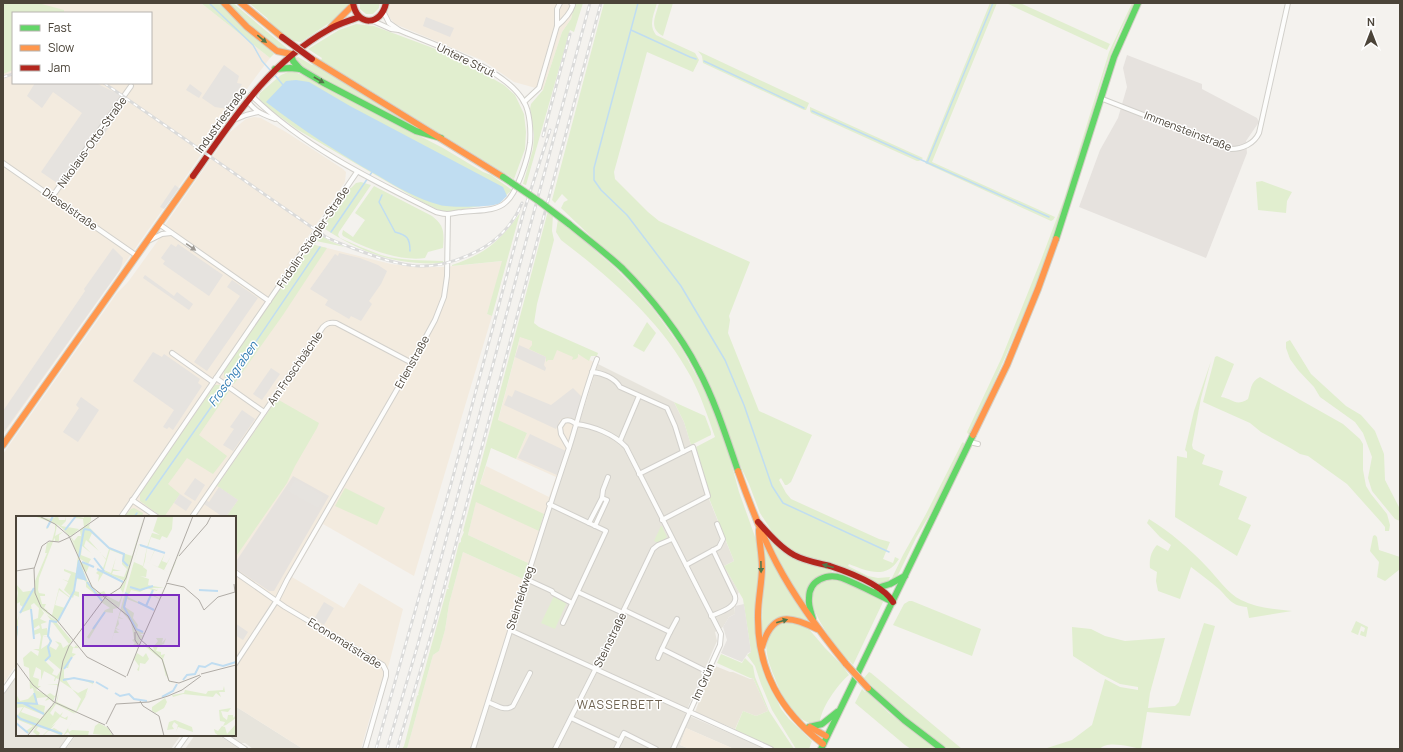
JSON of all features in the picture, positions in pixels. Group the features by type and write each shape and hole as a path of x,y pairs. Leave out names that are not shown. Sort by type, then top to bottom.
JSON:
{"main road":[{"path":"224,3 277,56"},
{"path":"241,3 282,37 312,59 441,138 540,202 619,265 655,305 674,330 697,367 712,398 759,528 785,578 813,623 846,664 890,710 942,749"},
{"path":"759,528 762,566 758,633 765,664 772,684 782,704 796,721 822,746 893,602 1006,365 1043,275 1061,226 1114,57 1138,3"},
{"path":"352,4 354,11 359,17 365,21 373,21 384,13 387,4"},
{"path":"329,29 352,4"},
{"path":"329,29 359,17"},
{"name":"Industriestraße","path":"3,445 249,97 275,69 292,54 329,29"},
{"path":"277,56 292,54 293,61 300,69 322,82 416,130 441,138"},
{"path":"277,56 275,69 300,69"},
{"path":"756,519 781,546 793,554 805,560 833,567 877,588 888,595 893,602"},
{"path":"813,623 808,601 809,593 812,585 819,578 835,576 842,578 893,602"},
{"path":"877,588 890,584 905,576"},
{"path":"761,649 764,636 769,628 783,619 793,618 818,629"},
{"path":"810,726 822,724 840,710"},
{"path":"796,721 810,726 826,736"}],"street":[{"path":"524,102 539,88 557,26 557,9 560,3"},
{"path":"557,26 571,11 573,5 571,3"},
{"name":"Immensteinstraße","path":"1100,98 1231,150 1237,150 1249,144 1256,139 1259,133 1288,3"},
{"name":"Untere Strut","path":"384,13 389,22 399,30"},
{"name":"Untere Strut","path":"373,21 462,56 490,71 514,88 524,102 528,114 530,143 525,163 512,194 506,202 498,207 448,214"},
{"name":"Nikolaus-Otto-Straße","path":"52,197 131,86"},
{"path":"249,97 252,108 279,121"},
{"path":"249,97 279,121 362,175 436,212 448,214"},
{"path":"230,123 246,115 258,112"},
{"name":"Dieselstraße","path":"3,163 137,256"},
{"name":"Fridolin-Stiegler-Straße","path":"122,516 357,172"},
{"name":"Erlenstraße","path":"236,662 277,600 435,320 444,297 447,270 448,214"},
{"path":"159,224 269,301"},
{"path":"148,241 162,234 171,232"},
{"name":"Am Froschbächle","path":"193,516 323,327 327,324 332,322 347,328 412,363"},
{"path":"172,353 213,382"},
{"name":"Steinfeldweg","path":"473,749 549,504 569,448 585,390 597,359"},
{"path":"592,372 598,372 617,381 620,387 668,408 683,452"},
{"name":"Am Froschbächle","path":"216,378 264,412"},
{"path":"569,448 561,434 560,427 564,421 570,420 576,424 590,427 620,441 640,396"},
{"name":"Im Grün","path":"620,441 626,447 722,638 673,749"},
{"path":"970,442 978,444"},
{"path":"639,474 693,447 708,496 662,520"},
{"path":"589,523 602,498 603,490 608,477"},
{"path":"595,526 607,500 602,498"},
{"path":"132,500 156,516"},
{"path":"549,504 606,531 563,623"},
{"path":"686,565 719,547 723,539 718,524"},
{"name":"Steinstraße","path":"555,749 596,670 653,549 658,545 672,540"},
{"path":"711,616 734,604 736,600 736,596 713,550"},
{"name":"Economatstraße","path":"236,573 277,600 383,665 386,671 386,676 364,749"},
{"path":"526,579 552,591 553,593 572,603"},
{"path":"578,592 670,632"},
{"path":"658,658 677,619"},
{"path":"510,630 771,749"},
{"path":"662,649 708,672"},
{"path":"3,691 16,672"},
{"path":"488,702 506,709 513,706 530,673"},
{"path":"571,718 620,741"},
{"path":"616,749 624,733 656,749"},
{"path":"62,749 71,736"},
{"path":"177,749 186,736"},
{"path":"226,736 245,749"}],"shaded area":[{"path":"3,3 201,3 270,58 237,102 3,435"},
{"path":"377,3 575,3 571,19 562,32 543,90 514,82 484,61 395,24"},
{"path":"426,17 454,28 450,37 423,26"},
{"path":"1127,55 1202,84 1202,89 1257,118 1259,122 1246,141 1247,153 1206,258 1079,207 1100,150 1118,118 1127,87 1123,68"},
{"path":"224,65 239,76 237,83 242,84 227,109 215,107 202,98"},
{"path":"34,84 98,84 122,96 60,185 41,172 82,113 53,92 42,108 27,96"},
{"path":"190,84 202,93 199,98 186,90"},
{"path":"118,109 121,110 93,150 90,149"},
{"path":"254,117 261,118 286,132 346,172 345,182 305,241 315,245 391,264 416,267 444,267 503,261 487,314 492,316 414,576 323,524 292,577 344,608 359,583 403,609 389,664 373,707 361,749 303,749 236,707 236,516 16,516 16,665 3,684 3,454 117,293 128,282 167,228 165,225 230,132 246,119"},
{"path":"175,185 179,188 164,209 160,207"},
{"path":"171,244 176,247 178,244 223,275 209,296 163,264 165,261 161,258"},
{"path":"113,248 123,258 119,271 3,433 3,411"},
{"path":"339,253 360,258 378,265 387,271 381,284 369,301 372,304 361,321 351,316 349,319 325,305 328,300 310,289 335,254 338,256"},
{"path":"145,275 174,296 177,292 193,304 189,310 143,278"},
{"path":"232,280 258,298 207,371 194,362 240,296 227,287"},
{"path":"522,330 598,364 474,749 407,749 433,655 439,651 445,630 449,604 463,552 523,579 528,563 468,535 476,501 539,530 544,515 480,485 486,466 549,497 556,477 516,459 527,433 498,421"},
{"path":"519,345 546,357 544,365 546,368 545,371 515,357"},
{"path":"153,352 162,357 164,354 200,379 198,383 202,386 173,430 169,427 167,429 163,427 174,410 133,381"},
{"path":"598,364 674,402 684,422 691,445 695,444 710,497 709,499 734,561 724,566 739,592 734,601 735,614 729,617 723,627 715,632 717,641 685,714 766,749 734,749 686,728 680,745 690,749 474,749"},
{"path":"271,368 280,374 262,400 253,394"},
{"path":"573,388 582,397 575,419 569,417 563,418 560,420 556,429 504,405 508,395 512,397 515,390 551,405"},
{"path":"81,397 99,410 78,442 63,432 79,408 76,405"},
{"path":"242,410 255,419 233,451 223,445 234,429 230,427"},
{"path":"530,434 566,451 557,475 518,458"},
{"path":"293,476 329,496 274,591 269,591 236,569 236,562"},
{"path":"195,478 205,485 195,501 184,494"},
{"path":"295,479 324,496 318,508 288,491"},
{"path":"219,487 238,500 227,516 222,516 204,504 206,500 209,502"},
{"path":"180,494 192,502 186,511 174,503"},
{"path":"324,602 334,608 324,625 314,619"},
{"path":"744,604 751,652 748,653 742,662 721,653 727,640 723,627 729,617 735,614 735,606"},
{"path":"236,624 248,632 243,640 236,636"},
{"path":"713,665 750,679 753,678 768,711 756,716 743,711 735,729 695,712"},
{"path":"16,676 16,736 69,736 60,749 3,749 3,696"},
{"path":"236,707 303,749 253,749 245,743 241,743 230,736 236,736"},
{"path":"686,728 734,749 690,749 680,745"},
{"path":"75,736 180,736 171,749 66,749"},
{"path":"194,736 220,736 240,749 185,749"}],"green space":[{"path":"3,3 38,3 64,10 64,12 12,12 12,70 3,74"},
{"path":"201,3 220,3 274,54 270,58"},
{"path":"227,3 233,3 289,50 286,53 269,43 247,24"},
{"path":"249,3 349,3 348,6 332,21 301,42 293,41 275,29 267,18"},
{"path":"360,3 379,3 379,8 373,14 366,14 360,9"},
{"path":"575,3 583,3 574,32 570,30 526,185 523,184 533,149 534,135 530,109 531,104 543,90 562,32 571,19"},
{"path":"604,3 657,3 652,23 652,27 656,35 695,53 699,60 693,72 647,52 614,172 615,179 659,221 750,262 729,316 730,320 728,333 759,411 812,435 791,482 785,485 781,478 779,480 791,499 879,539 890,542 883,559 893,563 895,557 899,559 894,566 888,570 876,572 849,564 848,566 868,576 878,578 890,577 888,583 877,585 801,556 786,547 773,533 760,513 739,463 709,383 684,340 659,305 636,279 561,208 564,202 568,200 562,194 555,203 552,200"},
{"path":"659,3 673,3 663,36 658,33 654,25"},
{"path":"990,3 997,3 932,162 1055,217 1051,221 925,163"},
{"path":"1006,3 1020,3 1110,44 1107,50"},
{"path":"1132,3 1135,3 1118,36 1102,79 1058,227 1010,347 970,435 967,432 1002,357 1064,199 1109,52"},
{"path":"356,24 374,26 433,48 504,85 515,95 524,114 526,132 525,149 514,179 321,60 322,58 308,49 339,30"},
{"path":"698,51 809,103 806,110 703,63 702,56"},
{"path":"298,57 312,65 313,64 418,129 301,68 296,61 296,58"},
{"path":"288,72 295,72 306,77 443,148 483,172 491,175 512,190 497,203 447,212 441,211 422,202 298,130 264,105 259,96 260,93 281,75"},
{"path":"810,107 923,158 917,161 811,113"},
{"path":"1262,181 1292,192 1287,201 1286,213 1258,210 1256,182"},
{"path":"361,182 371,185 339,232 338,235 340,238 389,257 412,260 443,261 444,263 410,262 380,256 351,244 336,236 322,227 350,188 356,183"},
{"path":"374,186 432,216 443,230 443,248 428,252 425,258 405,258 383,253 361,245 343,236 343,230 353,237 365,220 355,213"},
{"path":"548,211 553,215 552,231 554,240 537,304 534,323 539,327 598,353 597,356 591,356 589,361 578,354 576,359 572,360 573,357 557,350 553,360 548,360 546,362 546,357 529,349 532,345 532,341 520,337 498,420 527,433 516,459 491,448 480,484 544,514 539,531 476,502 468,535 528,563 523,579 463,552 449,604 445,630 439,651 433,655 407,749 402,749 417,696 419,694 447,589 449,589 448,587 459,543 461,542 464,532 463,531"},
{"path":"520,213 492,316 487,314 502,261 452,265 474,256 491,245 506,231"},
{"path":"558,219 612,265 654,310 682,349 710,401 729,455 739,492 758,545 760,574 757,607 768,680 781,709 789,719 812,741 809,749 796,749 772,710 755,666 747,655 751,652 743,599 724,566 734,561 709,498 710,497 696,447 715,437 695,384 679,357 650,319 616,285 561,240 556,232"},
{"path":"317,233 330,241 345,247 316,241 315,245 327,248 283,315 234,384 224,377 224,371"},
{"path":"647,322 656,333 644,352 633,346"},
{"path":"1290,340 1311,374 1346,406 1361,415 1375,431 1384,454 1385,480 1400,509 1400,521 1395,519 1372,491 1368,478 1372,457 1363,433 1355,422 1320,397 1314,387 1298,370 1290,359 1286,348 1286,342"},
{"path":"1217,356 1234,364 1221,397 1234,402 1240,402 1248,399 1250,389 1254,381 1260,377 1343,424 1360,439 1363,444 1363,470 1366,486 1387,514 1390,525 1389,531 1385,531 1385,527 1381,522 1347,484 1308,456 1300,454 1261,432 1250,423 1203,402 1215,357"},
{"path":"1211,361 1201,398 1192,445 1193,449 1205,455 1202,464 1223,471 1219,485 1247,497 1238,519 1251,525 1237,556 1175,517 1177,456 1187,458 1187,452 1185,450 1194,411"},
{"path":"215,385 221,385 229,391 199,435 227,456 213,474 187,458 168,484 180,494 165,516 161,516 140,501 140,493"},
{"path":"277,399 319,423 287,483 236,557 236,516 227,516 238,500 217,486"},
{"path":"674,402 705,416 711,435 691,445 684,422"},
{"path":"963,442 965,445 933,509 916,538 898,575 895,579 891,580 903,555"},
{"path":"345,488 385,508 377,525 335,506"},
{"path":"134,508 143,513 142,516 125,516 131,509"},
{"path":"1149,519 1186,547 1236,597 1247,603 1259,606 1292,611 1249,618 1247,607 1234,604 1216,586 1191,567 1180,599 1158,591 1156,581 1157,572 1150,568 1151,556 1157,545 1168,551 1171,545 1160,537 1147,523"},
{"path":"661,526 667,537 662,542 658,543 654,541"},
{"path":"766,535 799,560 830,569 832,571 831,573 815,579 807,607 788,577"},
{"path":"1375,535 1377,537 1379,550 1400,557 1400,569 1385,581 1377,577 1379,562 1370,551 1373,536"},
{"path":"762,541 783,582 809,623 804,619 772,622 762,635 764,565"},
{"path":"836,578 880,598 883,602 853,665 849,660 847,661 826,632 813,607 811,595 814,586 823,579"},
{"path":"554,596 567,602 555,629 541,623"},
{"path":"909,601 981,629 972,656 893,625 904,604"},
{"path":"1356,621 1368,627 1366,637 1360,635 1361,631 1364,632 1365,628 1361,626 1358,635 1351,632"},
{"path":"789,622 802,624 808,628 841,664 849,675 830,697 823,711 820,723 809,723 794,712 782,695 768,659 766,643 768,635 772,629"},
{"path":"1204,623 1215,626 1190,716 1147,712 1141,749 1108,745 1103,746 1100,749 1044,749 1072,740 1092,725 1105,679 1120,687 1138,690 1138,687 1120,684 1073,656 1072,627 1091,629 1105,636 1125,641 1165,638 1150,693 1148,708 1175,706 1179,702"},
{"path":"721,654 742,663 745,658 753,666 755,677 769,711 794,749 776,749 735,730 743,711 756,716 768,711 753,678 717,663"},
{"path":"869,672 962,749 947,749 897,711 864,678"},
{"path":"862,689 889,713 936,749 911,749 905,745 855,703"}],"water":[{"path":"296,80 309,82 350,106 503,187 507,196 499,203 494,205 451,207 415,196 400,188 348,158 293,122 266,102 286,81"}],"waterway":[{"name":"Froschgraben","path":"209,3 253,45 262,61 270,70"},
{"path":"638,3 594,168 594,180 601,190 627,215 681,286 725,360 744,405 772,486 783,503 889,552"},
{"path":"927,163 993,3"},
{"path":"631,30 696,59"},
{"path":"704,61 804,108"},
{"name":"Froschgraben","path":"274,74 283,85"},
{"path":"812,111 1049,217"},
{"name":"Froschgraben","path":"331,232 372,172"},
{"path":"382,195 379,202 395,232 402,234 407,238 410,251"},
{"name":"Froschgraben","path":"146,500 230,380 320,247"}],"railway":[{"path":"387,749 418,644 590,3"},
{"path":"397,749 435,622 601,3"},
{"path":"543,136 570,34"},
{"path":"3,77 12,74"},
{"path":"105,84 326,237 363,252 391,261 416,266 428,266 455,261 469,255 486,246 501,234 513,220 522,203"},
{"path":"376,749 451,484 524,211 550,130"}],"traffic: fast":[{"path":"1056,239 1114,57 1138,3"},
{"path":"291,54 293,61 300,69 322,82 416,131 441,138"},
{"path":"275,69 300,69"},
{"path":"503,177 569,224"},
{"path":"569,224 623,269 644,291 683,343 710,394 738,471"},
{"path":"821,749 973,435"},
{"path":"813,619 809,603 810,592 815,582 825,577 831,576 842,578 893,602"},
{"path":"877,588 890,584 905,576"},
{"path":"868,688 904,720 942,749"},
{"path":"809,727 822,724 837,712"}],"traffic: slow":[{"path":"224,3 247,27 277,51 291,54"},
{"path":"241,3 282,37"},
{"path":"331,27 352,6"},
{"path":"312,59 503,177"},
{"path":"3,445 193,176"},
{"path":"973,435 1007,365 1038,289 1056,239"},
{"path":"738,471 761,530 784,577 809,616 846,664"},
{"path":"759,530 762,557 758,609 759,635 767,671 774,688 783,703 795,718 823,744"},
{"path":"762,647 771,627 776,622 790,619 807,624 817,629"},
{"path":"846,664 868,688"},
{"path":"810,727 826,736"}],"traffic: jam":[{"path":"353,3 355,11 359,16 364,20 369,21 379,16 386,3"},
{"path":"193,176 222,134 252,95 286,60 306,44 332,28 359,17"},
{"path":"282,37 312,59"},
{"path":"758,522 779,544 794,555 830,566 864,580 881,590 893,602"}],"district":[{"name":"WASSERBETT","path":"620,705"}]}
